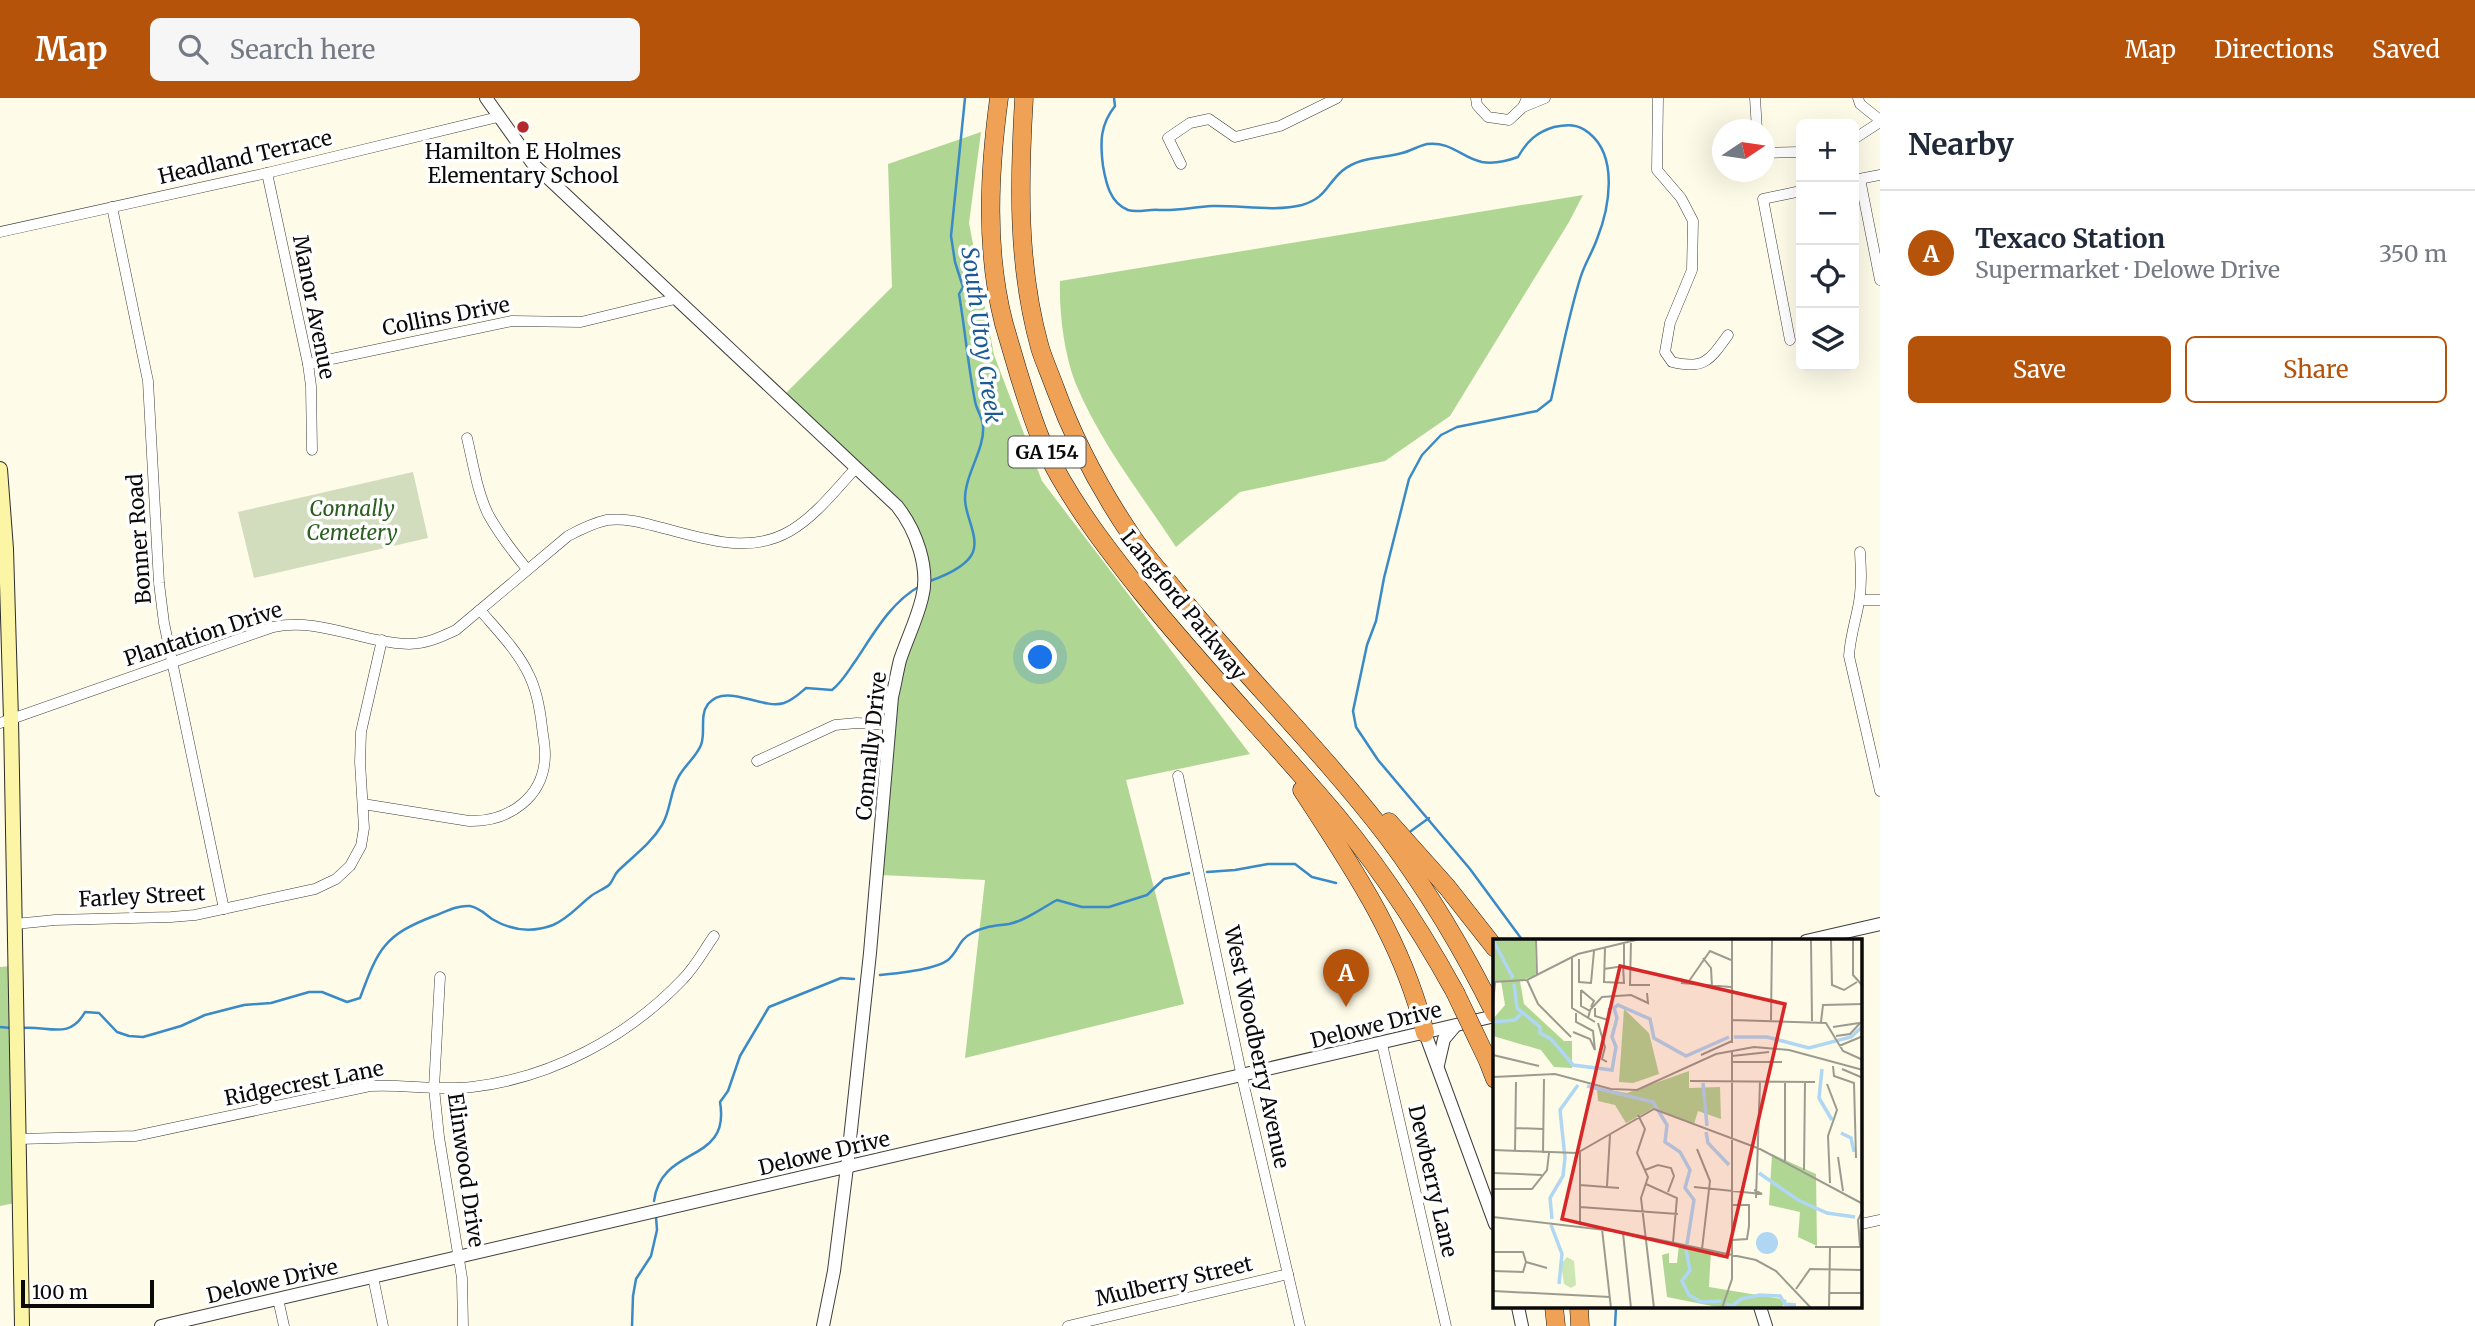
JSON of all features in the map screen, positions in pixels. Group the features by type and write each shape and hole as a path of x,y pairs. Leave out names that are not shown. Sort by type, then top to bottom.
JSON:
{"highway":[{"name":"Langford Parkway","path":"999,98 992,159 991,232 1004,322 1036,428 1063,482 1115,558 1166,622 1318,794 1381,874 1413,919 1455,992 1493,1074"},
{"name":"Langford Parkway","path":"1024,98 1020,167 1021,225 1027,285 1040,348 1091,472 1132,537 1200,621 1387,836 1420,883 1493,1011"},
{"path":"1267,738 1346,858 1377,911 1417,1000 1425,1033"},
{"path":"1313,749 1380,813 1447,887 1493,945"},
{"path":"1554,1308 1556,1326"},
{"path":"1578,1308 1580,1326"}],"main road":[{"path":"0,469 6,721 15,924 22,1326"}],"street":[{"name":"Connally Drive","path":"486,98 533,164 897,506 914,533 924,570 923,598 900,661 889,725 870,953 847,1167 834,1271 823,1326"},
{"path":"1181,164 1168,138 1190,123 1209,119 1236,137 1280,126 1337,98"},
{"path":"1476,98 1477,105 1488,117 1509,120 1525,102 1545,98"},
{"path":"1658,98 1657,170 1681,198 1693,221 1692,270 1670,323 1665,352 1672,362 1692,367 1711,359 1728,335"},
{"path":"1755,98 1756,119"},
{"path":"1858,98 1860,104 1880,121 1859,136"},
{"name":"Headland Terrace","path":"0,232 267,173 498,117"},
{"path":"1775,153 1796,152"},
{"name":"Manor Avenue","path":"267,173 308,364 312,450"},
{"path":"1859,180 1880,175"},
{"path":"1857,182 1880,280"},
{"path":"1790,340 1763,199 1796,192"},
{"name":"Bonner Road","path":"112,207 148,381 159,583 171,663 224,909"},
{"name":"Collins Drive","path":"308,364 512,321 581,321 675,299"},
{"path":"467,438 478,487 487,512 527,569"},
{"name":"Plantation Drive","path":"6,721 290,623 310,624 409,644 435,640 456,630 568,536 588,525 608,520 635,521 726,544 770,540 789,532 807,519 856,468"},
{"path":"1860,552 1860,600 1850,639 1849,656 1879,784"},
{"path":"1860,600 1880,600"},
{"path":"382,639 361,732 363,804 470,821 498,818 513,812 536,789 545,755 536,692 519,656 480,610"},
{"path":"757,761 835,725 889,725"},
{"name":"West Woodberry Avenue","path":"1178,776 1242,1077 1300,1326"},
{"name":"Farley Street","path":"15,924 55,920 171,918 272,899 326,885 350,866 361,846 364,828 363,804"},
{"path":"1815,939 1880,924"},
{"name":"Ridgecrest Lane","path":"18,1139 135,1136 370,1086 470,1087 506,1081 544,1070 581,1054 619,1032 658,1002 684,978 714,936"},
{"name":"Elinwood Drive","path":"440,977 434,1088 439,1137 459,1257 463,1326"},
{"name":"Delowe Drive","path":"162,1326 1242,1077 1493,1016"},
{"path":"1438,1069 1444,1039 1455,1026"},
{"path":"1425,1033 1493,1219"},
{"name":"Dewberry Lane","path":"1382,1044 1446,1326"},
{"path":"1862,1224 1880,1220"},
{"name":"Mulberry Street","path":"1068,1326 1288,1273"},
{"path":"373,1277 383,1326"},
{"path":"278,1299 284,1326"},
{"path":"1518,1308 1522,1326"},
{"path":"1760,1308 1766,1326"}],"green space":[{"path":"981,132 969,223 994,355 1042,481 1250,754 1126,780 1184,1004 965,1058 985,880 881,875 892,718 909,639 930,573 909,517 779,400 892,287 888,164"},
{"path":"1583,195 1450,416 1385,461 1240,492 1176,547 1108,446 1075,382 1063,332 1060,281"},
{"name":"Connally Cemetery","path":"413,472 428,538 254,578 238,512"},
{"path":"11,966 15,1203 0,1206 0,967"}],"waterway":[{"name":"South Utoy Creek","path":"930,581 948,574 966,562 973,552 974,539 965,499 968,480 983,435 959,294 963,287 951,236 965,98"},
{"path":"1114,98 1115,106 1106,120 1102,134 1103,166 1107,186 1113,197 1122,207 1132,211 1212,206 1292,207 1316,199 1342,171 1363,160 1435,144 1450,147 1482,162 1500,162 1518,157 1538,134 1564,125 1585,130 1605,155 1609,184 1605,213 1576,294 1551,400 1537,411 1457,427 1441,435 1422,455 1409,479 1353,711 1356,727 1378,760 1470,869 1522,939"},
{"name":"South Utoy Creek","path":"21,1028 65,1029 79,1021 85,1012 99,1013 117,1032 143,1037 181,1026 205,1015 244,1005 271,1003 309,992 322,992 347,1002 360,998 372,967 393,937 417,923 451,909 474,907 500,923 522,930 553,925 609,885 618,871 657,832 665,819 676,782 701,745 704,714 708,704 715,698 724,696 765,703 784,703 806,688 832,690 845,676 892,609 920,586"},
{"path":"1411,831 1429,818"},
{"path":"1207,872 1268,864 1295,864 1312,877 1336,883"},
{"path":"880,975 942,963 952,957 964,939 972,933 1021,920 1057,900 1082,907 1109,907 1147,895 1164,879 1189,873"},
{"path":"654,1201 659,1183 669,1170 706,1146 715,1136 721,1122 720,1102 728,1091 740,1056 769,1007 841,978 854,979"},
{"name":"South Utoy Creek","path":"0,1027 11,1028"},
{"path":"632,1326 636,1279 651,1256 657,1230 656,1217"},
{"path":"1615,1326 1616,1308"}],"place":[{"name":"Hamilton E Holmes Elementary School","path":"523,127"},
{"name":"Texaco Station","path":"1346,1007"}]}
